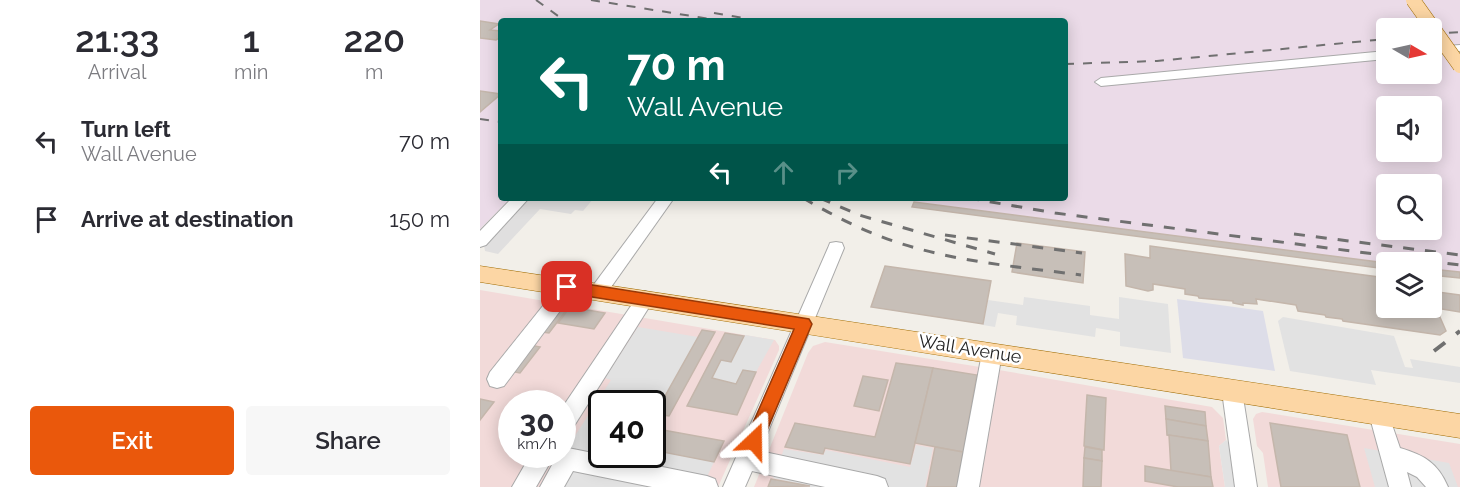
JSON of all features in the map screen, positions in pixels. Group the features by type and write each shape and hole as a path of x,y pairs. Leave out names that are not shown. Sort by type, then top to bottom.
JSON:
{"main road":[{"path":"1413,0 1460,66"},
{"name":"Wall Avenue","path":"480,274 1460,426"}],"street":[{"path":"1442,50 1460,48"},
{"path":"1101,82 1376,56"},
{"path":"480,241 518,201"},
{"path":"598,292 664,201"},
{"path":"734,487 836,248"},
{"path":"497,379 567,287"},
{"path":"576,405 645,299"},
{"path":"968,487 992,352"},
{"path":"1232,391 1246,487"},
{"path":"1379,414 1400,487"},
{"path":"1392,457 1420,464 1435,480 1437,487"},
{"path":"551,487 568,459 707,487"},
{"path":"746,459 877,487"},
{"path":"523,487 535,468"}],"shaded area":[{"path":"480,0 1460,0 1460,273 1442,271 1442,252 1376,252 1376,263 910,201 1068,201 1068,18 498,18 498,201 508,201 480,229"},
{"path":"525,201 591,201 583,211 575,210 571,214 540,209 498,254 485,251 484,245"},
{"path":"480,290 775,340 779,350 718,487 480,487"},
{"path":"1024,297 1090,306 1090,315 1119,319 1119,297 1168,304 1171,353 1120,346 1120,332 1096,328 1095,337 1016,325 1017,316 998,313 995,327 983,325 988,300 1023,305"},
{"path":"1177,299 1263,311 1275,371 1183,358"},
{"path":"1283,317 1394,336 1405,367 1413,368 1410,359 1460,367 1460,383 1371,370 1376,385 1290,371 1278,321"},
{"path":"638,327 698,337 666,394 666,390 605,390 611,380 605,378"},
{"path":"745,335 774,340 756,372 743,370 736,384 712,378 721,360 731,362"},
{"path":"825,342 980,367 959,487 754,487 808,353 813,346"},
{"path":"993,369 1212,407 1223,418 1226,440 1219,446 1225,487 973,487"},
{"path":"1262,412 1460,444 1460,487 1268,487 1263,453 1257,446 1253,419 1256,414"},
{"path":"588,416 588,468 666,468 666,453 714,462 702,487 542,487 554,468 576,468 576,434"},
{"path":"1226,440 1233,447 1238,487 1225,487 1219,446"},
{"path":"916,445 933,448 925,487 810,487 773,478 784,449 823,455 826,450 910,467"},
{"path":"1364,448 1449,463 1458,487 1375,487"}],"building":[{"path":"480,21 498,24 490,30 498,31 498,39 480,38"},
{"path":"480,91 498,94 498,97 480,112"},
{"path":"914,202 1376,262 1376,268 912,207"},
{"path":"1017,243 1085,252 1083,283 1012,272"},
{"path":"1150,246 1376,277 1376,318 1440,318 1446,331 1440,335 1343,321 1325,315 1298,311 1296,305 1256,299 1257,304 1243,303 1243,305 1233,303 1233,301 1199,298 1185,294 1185,289 1153,284 1153,290 1148,291 1126,286 1125,254 1150,258"},
{"path":"885,266 991,281 983,324 871,307"},
{"path":"1442,270 1460,272 1460,278 1442,276"},
{"path":"1442,293 1460,295 1460,312 1442,309"},
{"path":"560,307 568,308 549,333 541,332"},
{"path":"570,307 605,313 594,329 558,323"},
{"path":"702,330 715,332 669,416 666,416 666,394"},
{"path":"725,333 744,336 731,362 721,360 712,378 736,384 743,370 756,372 737,415 687,406"},
{"path":"530,345 540,347 520,373 509,371"},
{"path":"896,363 933,368 910,464 825,448 823,454 785,447 795,423 875,437"},
{"path":"933,368 977,375 963,452 915,443"},
{"path":"863,376 888,380 879,411 854,406"},
{"path":"1087,395 1106,398 1104,450 1084,446"},
{"path":"480,399 494,402 480,420"},
{"path":"1165,406 1205,412 1206,426 1166,419"},
{"path":"1166,419 1206,426 1208,441 1167,435"},
{"path":"1270,423 1347,435 1360,487 1281,487"},
{"path":"666,431 724,441 714,462 666,453"},
{"path":"1169,435 1208,441 1211,477 1171,471"},
{"path":"935,447 963,452 957,487 927,487"},
{"path":"1085,447 1102,450 1102,461 1084,458"},
{"path":"1084,458 1102,461 1101,487 1083,487"},
{"path":"1145,466 1211,477 1213,487 1178,487 1145,481"},
{"path":"771,479 810,486 768,487"}],"railway":[{"path":"536,0 561,18"},
{"path":"591,0 704,18"},
{"path":"714,13 744,18"},
{"path":"1442,33 1460,32"},
{"path":"1068,64 1157,61 1376,40"},
{"path":"480,119 498,122"},
{"path":"809,201 862,229 921,250 989,263 1081,275"},
{"path":"827,201 859,215 995,254"},
{"path":"985,201 1055,213 1460,265"},
{"path":"1294,234 1460,255"},
{"path":"945,235 1082,253"},
{"path":"1434,351 1460,331"}],"route":[{"path":"567,287 804,324 754,441"}]}
